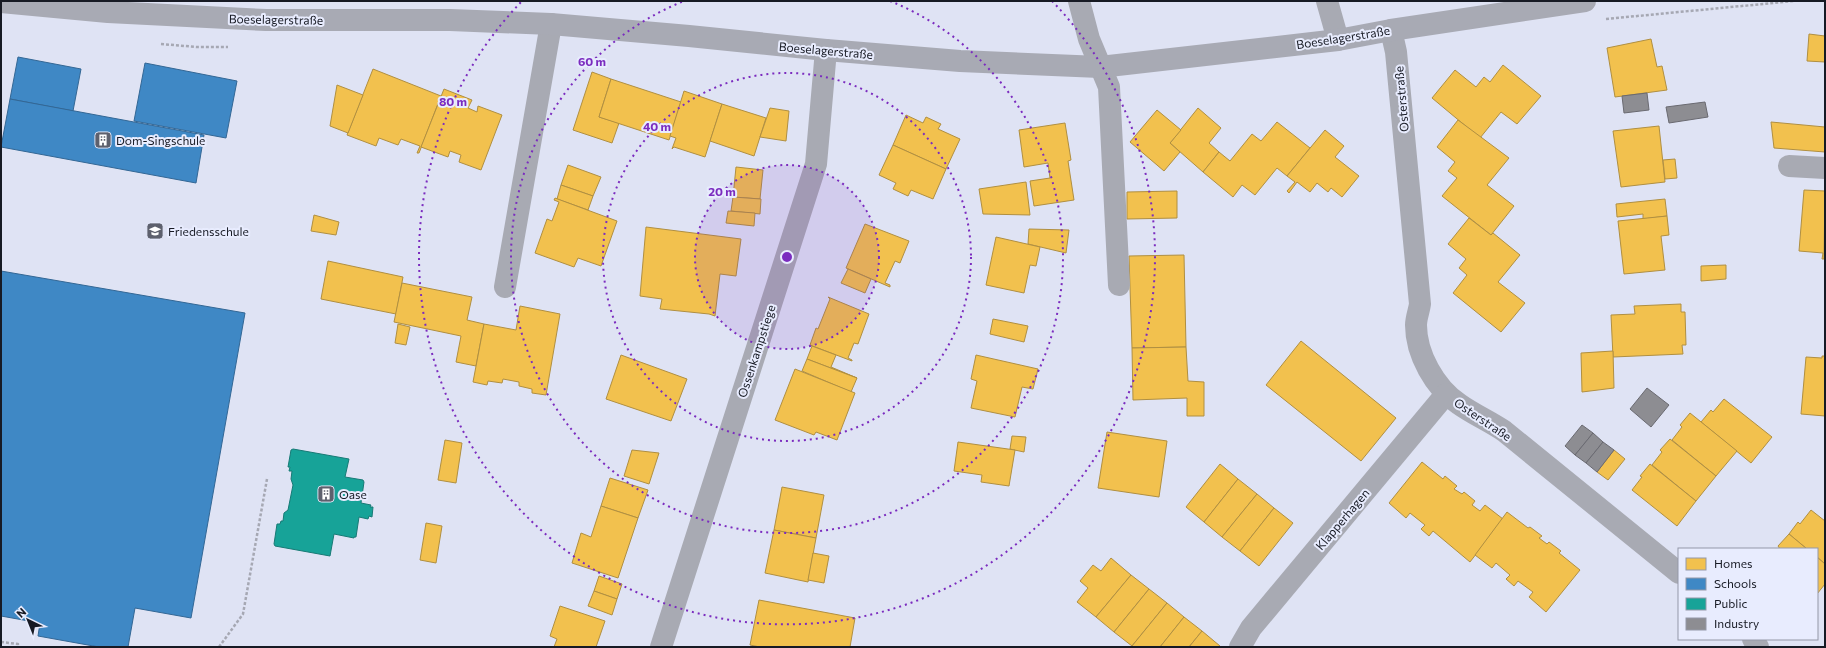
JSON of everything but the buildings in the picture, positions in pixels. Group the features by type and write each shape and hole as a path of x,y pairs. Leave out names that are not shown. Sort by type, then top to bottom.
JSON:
{"street":[{"path":"1079,1 1089,39 1109,87 1119,285"},
{"path":"1327,1 1338,40"},
{"name":"Boeselagerstraße","path":"1,2 108,12 258,19 450,20 551,24 960,61 1100,67 1338,40 1391,30 1585,1"},
{"path":"505,287 551,24"},
{"name":"Osterstraße","path":"1391,30 1396,52 1420,304 1416,325 1424,361 1446,394 1459,404 1488,420 1504,431 1678,572"},
{"name":"Ossenkampstiege","path":"661,647 816,164 826,50"},
{"path":"1789,166 1825,168"},
{"name":"Klapperhagen","path":"1240,647 1251,628 1446,394"}],"path":[{"path":"219,647 243,614 267,479"},
{"path":"1,642 18,644 17,647"}],"place":[{"name":"Dom-Singschule","path":"103,140"},
{"name":"Friedensschule","path":"155,231"},
{"name":"Oase","path":"326,494"}]}
